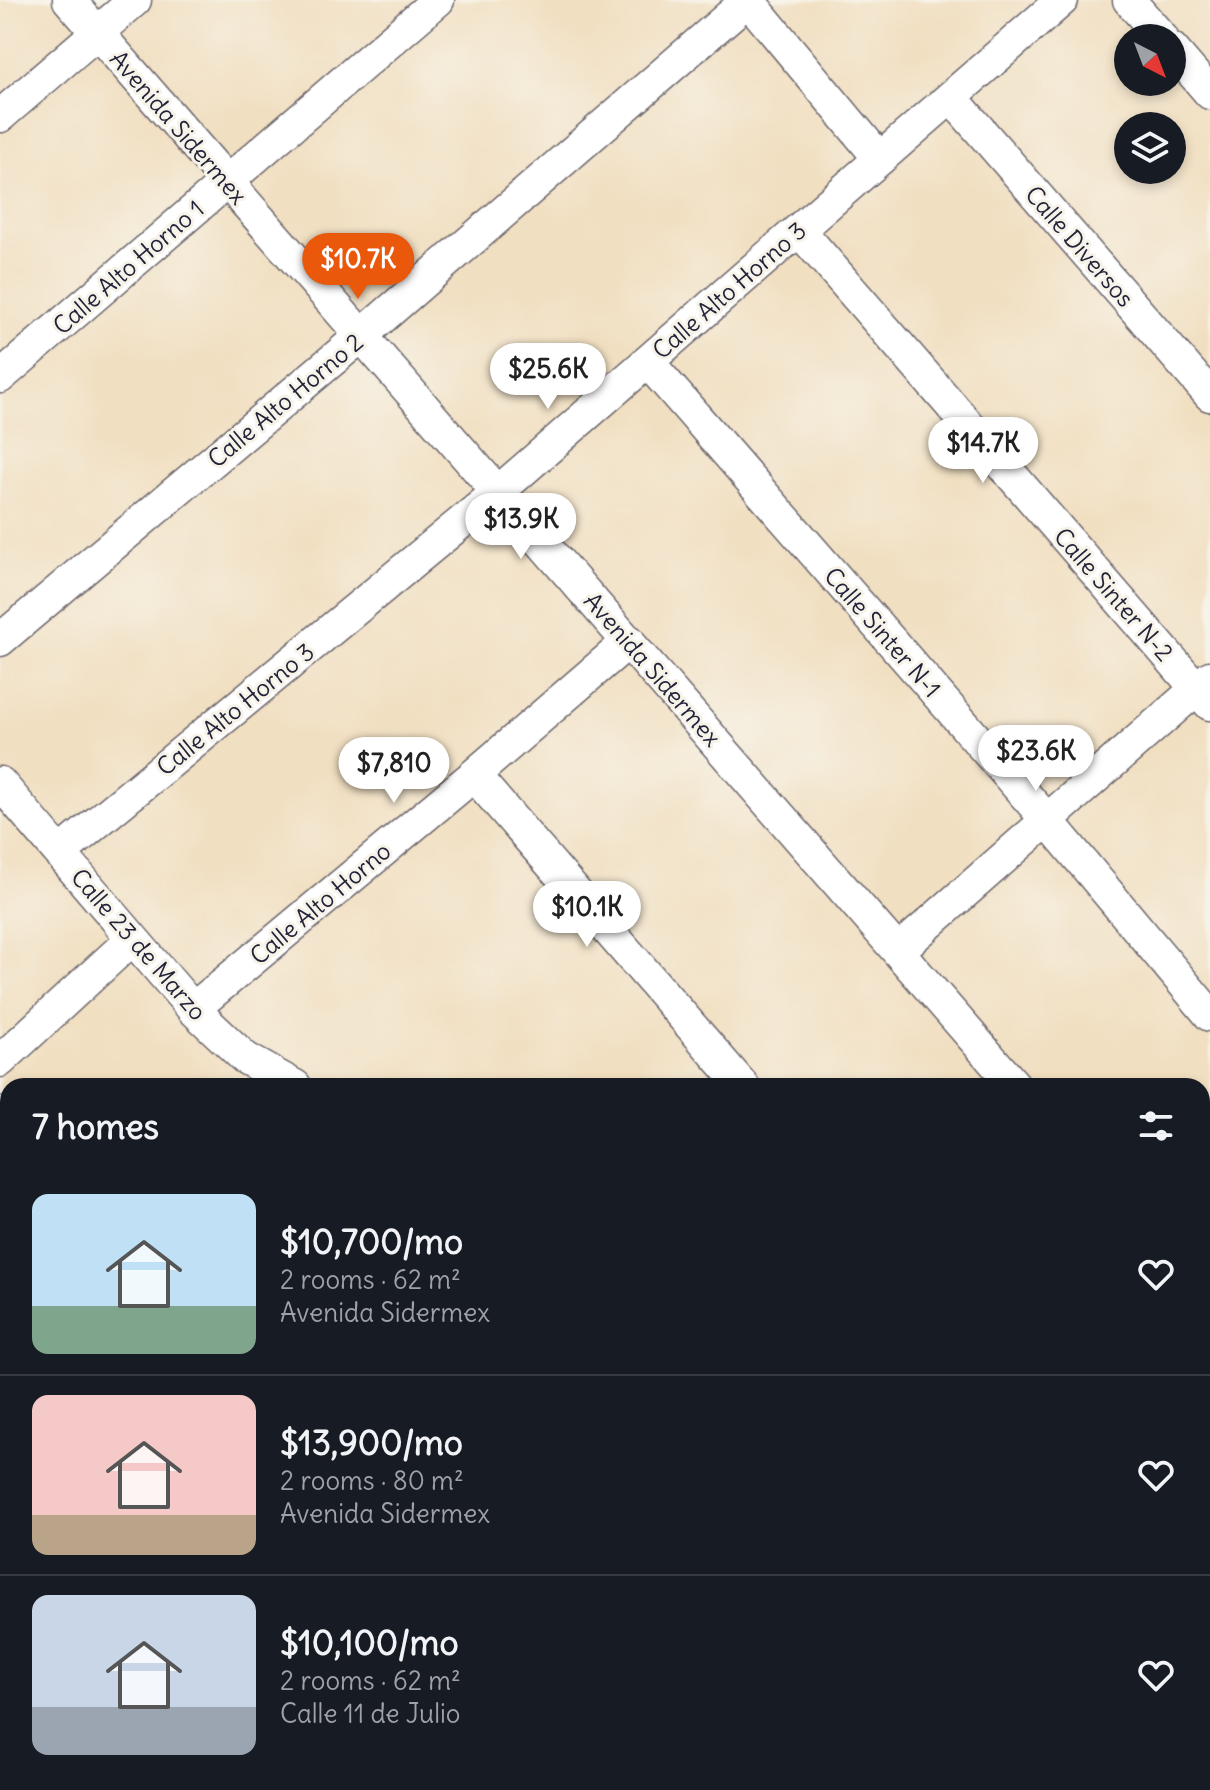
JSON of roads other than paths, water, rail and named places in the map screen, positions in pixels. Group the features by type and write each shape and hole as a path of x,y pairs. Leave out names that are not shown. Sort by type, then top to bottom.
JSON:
{"street":[{"name":"Avenida Sidermex","path":"69,0 1008,1078"},
{"path":"0,116 135,0"},
{"name":"Calle Alto Horno 1","path":"0,377 438,0"},
{"path":"748,0 880,159"},
{"name":"Calle Alto Horno 2","path":"0,640 361,336 748,0"},
{"name":"Calle Alto Horno 3","path":"60,853 498,492 1062,0"},
{"path":"1129,0 1150,24"},
{"path":"1186,65 1210,93"},
{"name":"Calle Diversos","path":"951,97 1210,395"},
{"name":"Calle Sinter N-2","path":"799,230 1206,690"},
{"name":"Calle Sinter N-1","path":"648,362 1047,820 1210,1015"},
{"name":"Calle Alto Horno","path":"193,1009 474,775 629,641"},
{"path":"899,950 1047,820 1206,690"},
{"path":"474,775 736,1078"},
{"name":"Calle 23 de Marzo","path":"4,795 60,853 193,1009 245,1058 281,1078"},
{"path":"0,1061 132,939"}]}
